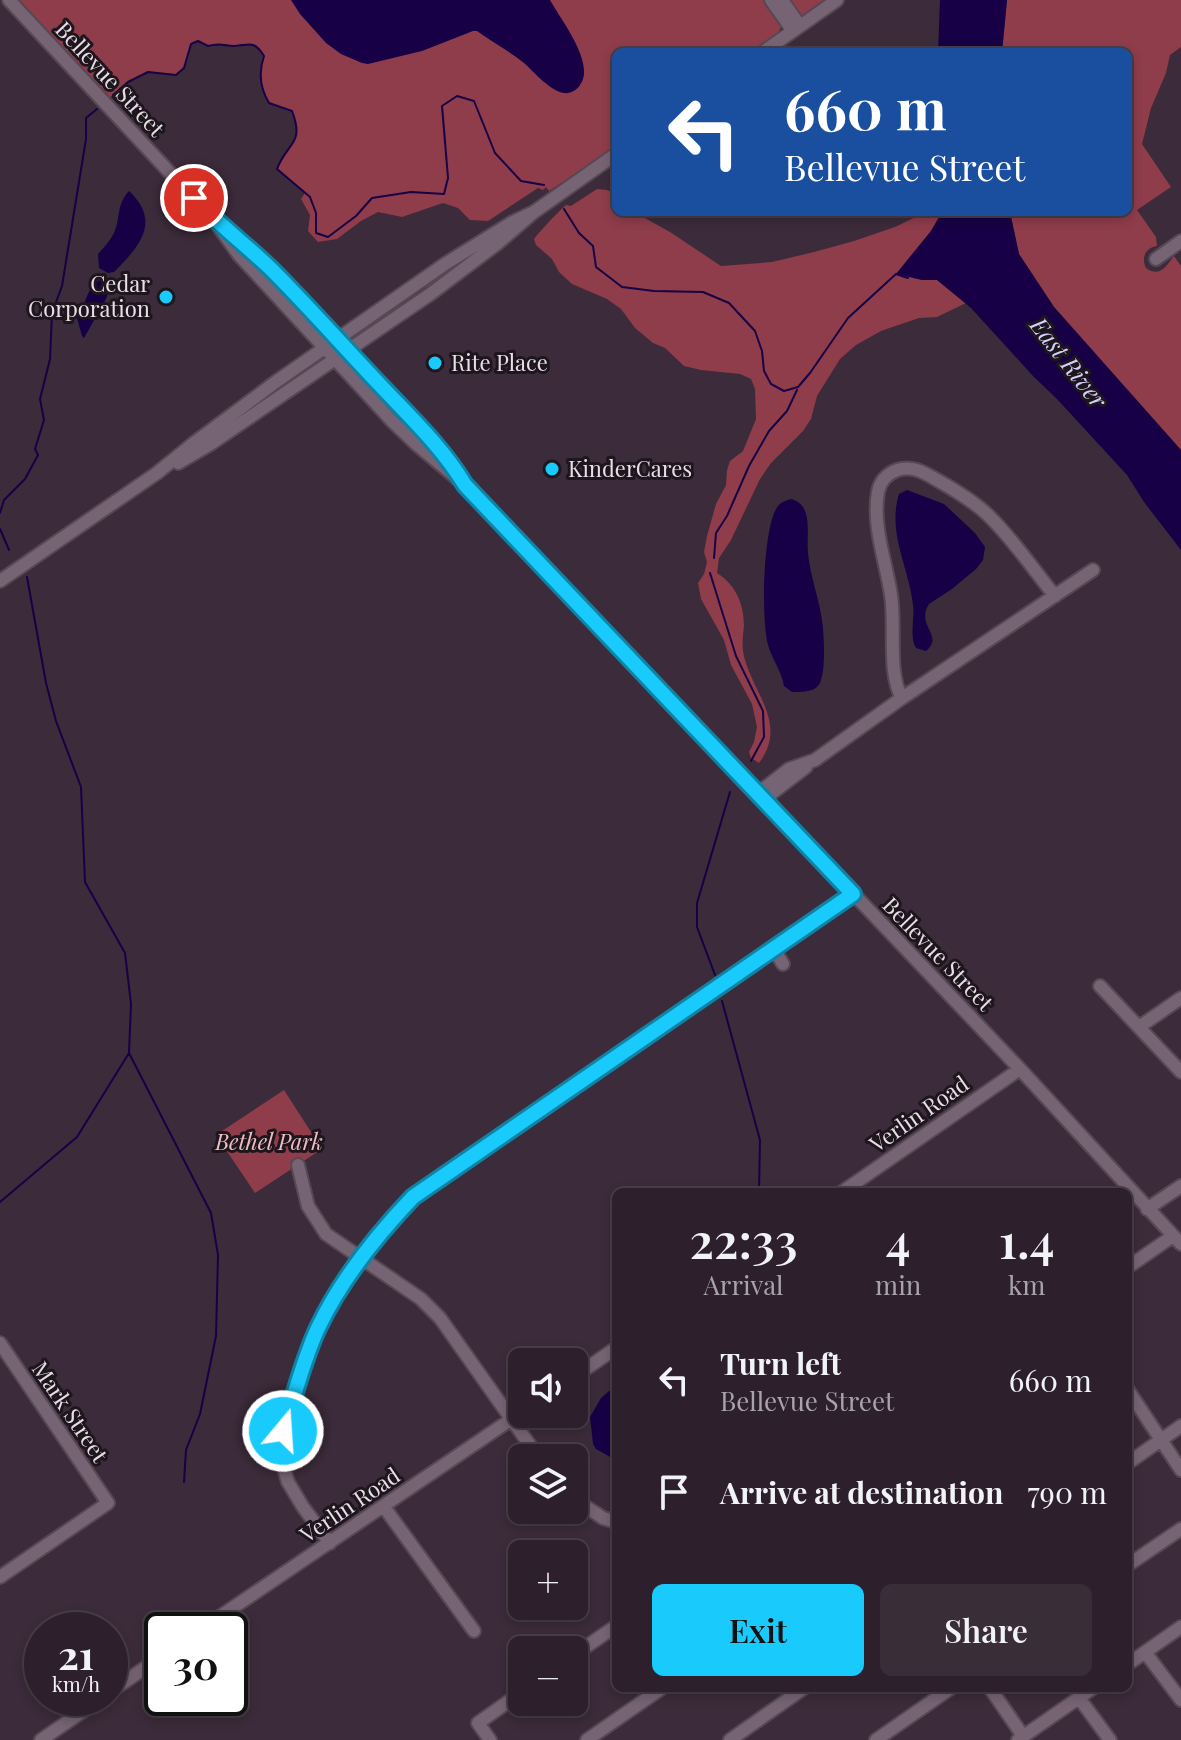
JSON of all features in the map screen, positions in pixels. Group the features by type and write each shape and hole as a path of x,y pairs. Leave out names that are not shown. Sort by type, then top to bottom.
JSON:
{"street":[{"name":"Bellevue Street","path":"9,0 214,220 268,266 337,339 433,442 465,485"},
{"path":"771,0 796,29"},
{"path":"782,0 796,29"},
{"path":"769,48 837,0"},
{"path":"157,473 212,443 348,352 463,270 534,212 612,157"},
{"path":"0,581 157,473 325,347 445,264 534,212"},
{"name":"Bellevue Street","path":"214,220 239,255 335,360 415,443 465,485 1020,1069 1128,1188"},
{"path":"1156,259 1181,241"},
{"path":"902,698 895,676 892,601 878,527 879,488 886,476 897,470 920,470 960,493 996,523 1055,596"},
{"path":"760,797 789,769 815,760 1093,570"},
{"path":"330,1543 288,1482 281,1459 283,1431 318,1327 349,1274 381,1232 413,1197 853,894"},
{"path":"773,948 783,964"},
{"path":"1100,986 1181,1072"},
{"path":"1139,1027 1181,998"},
{"name":"Verlin Road","path":"848,1188 1020,1069"},
{"path":"298,1165 308,1206 326,1234 421,1299 440,1318 508,1406"},
{"path":"1147,1209 1181,1186"},
{"name":"Bellevue Street","path":"1132,1192 1177,1240"},
{"path":"1132,1265 1177,1240"},
{"name":"Mark Street","path":"0,1343 108,1503 0,1577"},
{"path":"588,1367 612,1351"},
{"path":"1132,1396 1181,1470"},
{"name":"Verlin Road","path":"227,1612 508,1422"},
{"path":"1132,1460 1181,1426"},
{"path":"384,1507 474,1631"},
{"path":"588,1508 612,1521"},
{"path":"1132,1562 1181,1529"},
{"path":"1132,1661 1181,1627"},
{"path":"588,1645 612,1629"},
{"path":"1145,1652 1181,1700"},
{"path":"587,1740 656,1692"},
{"path":"730,1740 798,1692"},
{"path":"876,1740 945,1692"},
{"path":"992,1692 1020,1738 1087,1692"},
{"path":"1079,1698 1110,1740"},
{"path":"490,1740 478,1723 508,1702"},
{"path":"41,1740 76,1716"}],"green space":[{"path":"16,0 825,0 782,25 778,33 756,48 612,48 612,150 549,191 546,187 543,190 538,188 488,221 470,220 458,208 443,203 402,217 378,212 337,239 318,242 308,231 310,215 301,199 305,193 277,169 297,131 292,111 269,103 260,74 263,56 254,46 208,46 198,41 191,44 184,68 176,75 147,72 128,82 108,99"},
{"path":"1007,0 1181,0 1181,47 1170,55 1142,144 1171,187 1137,210 1156,237 1157,246 1145,254 1146,268 1159,271 1174,256 1181,266 1181,450 1054,307 1019,254 1011,216 1132,216 1132,48 1002,48"},
{"path":"597,189 607,190 612,192 612,216 642,216 721,266 772,262 854,241 918,216 940,216 897,273 922,280 937,280 966,303 937,317 919,318 881,331 856,345 840,359 817,396 811,419 760,479 719,558 717,573 734,589 740,603 744,618 743,651 769,720 767,748 759,763 751,758 749,752 757,727 752,704 731,665 724,640 701,599 698,583 704,574 707,536 716,504 726,485 730,461 743,451 756,419 755,389 751,379 740,374 684,366 665,348 653,343 635,328 621,309 607,299 572,284 559,272 534,239 566,205 571,206"},
{"name":"Bethel Park","path":"284,1090 322,1149 255,1193 216,1135"}],"water":[{"path":"291,0 550,0 575,42 584,66 584,76 575,90 559,92 477,31 422,51 362,63 326,43"},
{"path":"940,0 1007,0 1002,48 938,48"},
{"path":"129,191 144,213 143,234 132,253 114,272 108,273 99,268 98,254 114,233 122,201"},
{"name":"East River","path":"940,216 1011,216 1019,254 1054,307 1181,450 1181,550 1127,475 971,308 937,280 896,274"},
{"path":"99,280 109,287 107,297 84,338 77,318 91,288"},
{"path":"907,490 944,504 975,533 985,547 983,560 976,569 929,604 925,618 933,640 926,651 916,648 914,643 911,591 897,536 899,494"},
{"path":"791,499 803,507 806,514 809,562 821,612 824,645 820,682 815,689 798,692 784,686 768,645 764,616 768,537 776,509"},
{"path":"612,1391 612,1458 593,1444 590,1417 601,1398"}],"waterway":[{"path":"113,95 128,82 148,72 176,75 184,68 191,44 198,41 208,46 254,46 264,56 262,86 269,103 292,111 297,131 277,169 310,197 316,213 316,233 328,237 356,216 372,198 411,192 444,194 448,178 442,106 457,96 474,101 495,153 521,181 544,185"},
{"path":"0,513 4,500 25,479 38,455 35,449 44,420 40,399 50,359 52,313 62,286 86,139 86,118 97,109"},
{"path":"564,209 579,233 593,246 596,267 622,287 703,292 729,303 755,331 762,351 764,371 771,384 784,391 798,387 848,318 896,274 908,278"},
{"path":"714,558 716,533 749,466 769,431 787,411 797,390"},
{"path":"0,529 9,550"},
{"path":"710,573 736,656 763,711 764,737 751,761"},
{"path":"0,1202 77,1137 129,1053 131,1004 125,953 85,882 81,787 56,721 46,683 27,577"},
{"path":"715,975 697,927 697,903 730,792"},
{"path":"722,1001 760,1140 759,1188"},
{"path":"129,1053 211,1213 218,1255 216,1336 200,1414 186,1450 184,1482"}],"place":[{"name":"Cedar Corporation","path":"166,297"},
{"name":"Rite Place","path":"435,363"},
{"name":"KinderCares","path":"552,469"}],"route":[{"path":"194,198 328,327 453,465 465,485 853,894 413,1197 349,1274 318,1327 283,1431"}]}
